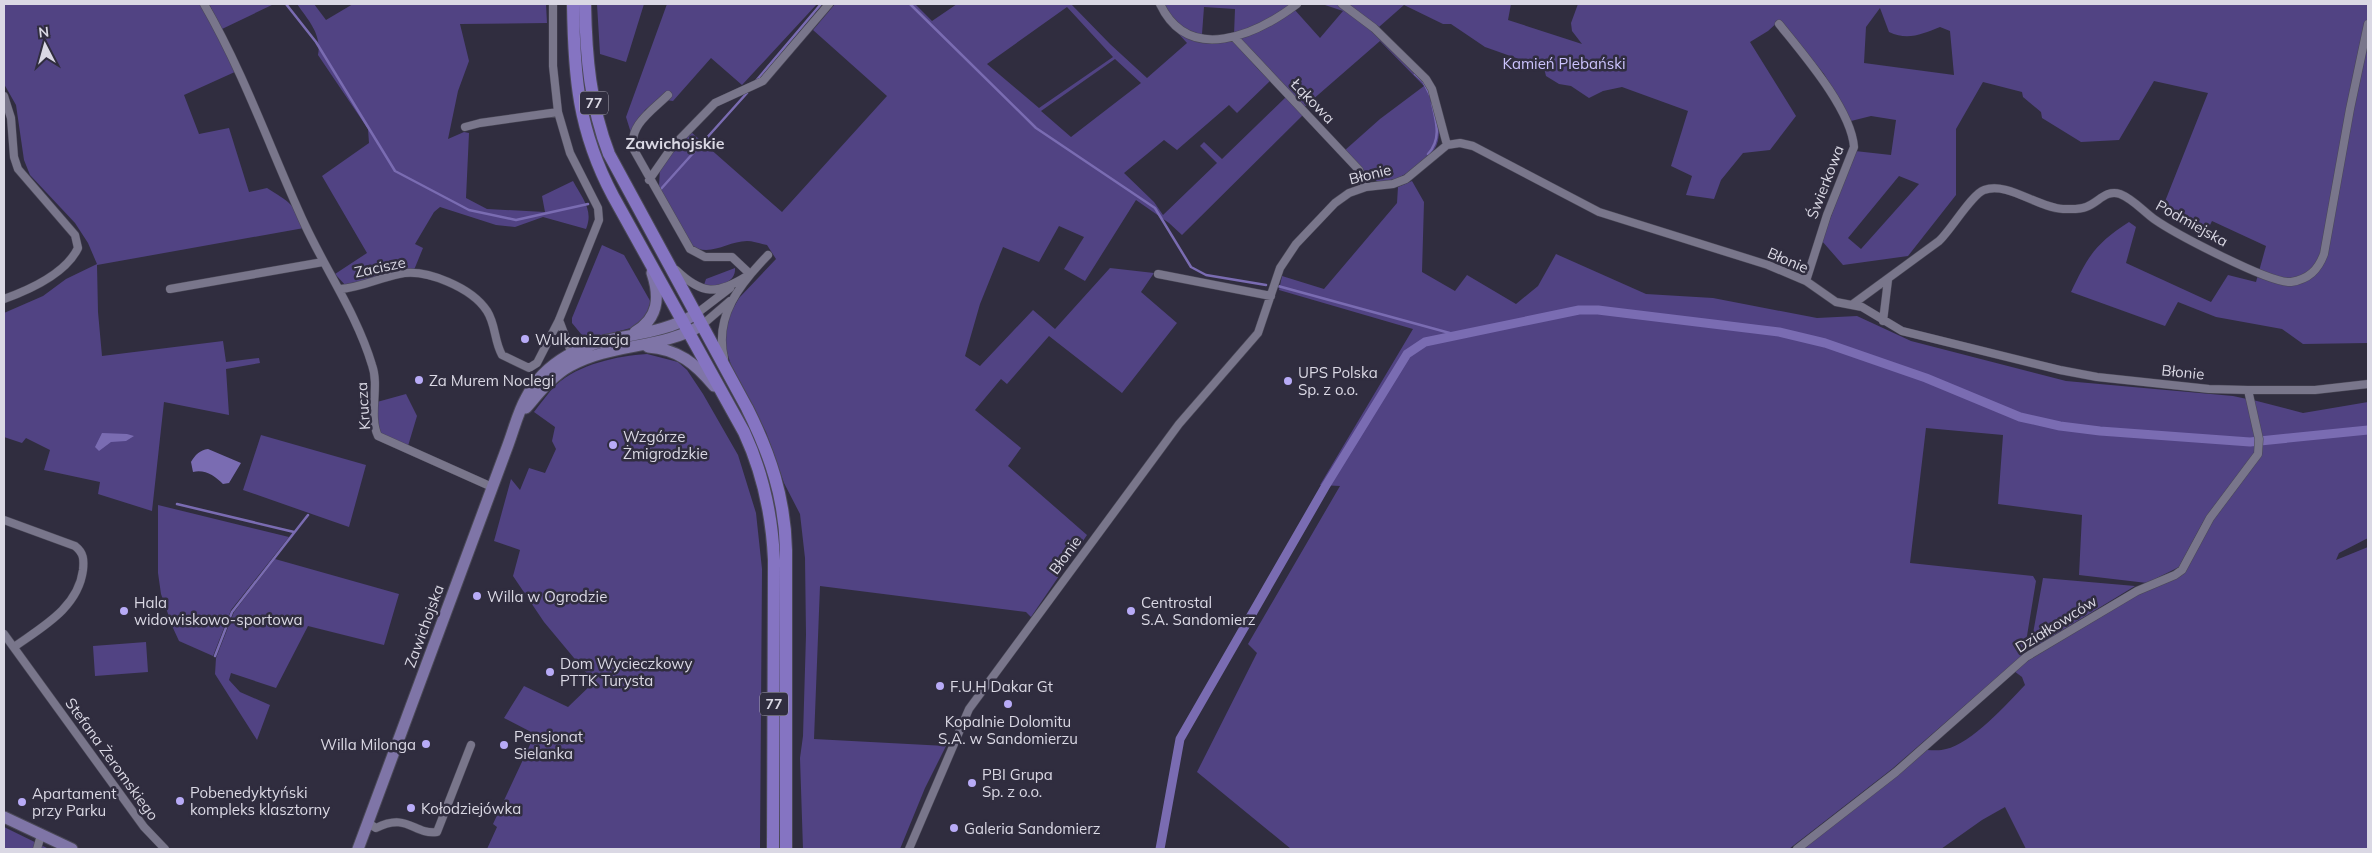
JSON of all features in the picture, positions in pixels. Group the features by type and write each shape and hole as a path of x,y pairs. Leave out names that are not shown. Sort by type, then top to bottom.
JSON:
{"main road":[{"name":"77","path":"573,4 575,75 585,128 607,184 729,404 758,466 767,499 772,532 774,590 773,849"},
{"name":"77","path":"585,4 589,74 594,106 602,134 618,172 726,369 766,448 776,476 783,511 786,550 786,849"}],"street":[{"name":"Krucza","path":"204,4 251,95 322,262 340,289 372,365 375,425 378,436 492,487"},
{"path":"553,4 553,66 558,112 573,159 599,213 598,225 559,320 573,358"},
{"path":"649,180 672,147 714,103 763,81 829,4"},
{"path":"1160,4 1170,22 1183,32 1206,38 1234,37 1270,24 1297,4"},
{"path":"1342,4 1380,33 1426,79 1432,89 1447,145"},
{"name":"Świerkowa","path":"1779,24 1818,72 1848,123 1854,142 1854,147 1826,215 1806,281"},
{"name":"Podmiejska","path":"1853,304 1939,241 1949,231 1973,197 1982,190 1990,188 2007,190 2043,206 2062,209 2087,207 2106,195 2117,193 2164,225 2237,263 2283,282 2307,277 2317,269 2324,254 2350,109 2368,24"},
{"name":"Łąkowa","path":"1234,37 1359,170 1366,187"},
{"path":"668,95 636,128 632,139 634,150 649,180 690,249 705,257 732,258 750,274"},
{"path":"4,96 11,118 15,162 24,177 75,235 78,248 74,257 57,271 31,288 4,300"},
{"path":"465,127 480,123 558,112"},
{"name":"Błonie","path":"908,849 969,709 1179,424 1203,394 1250,344 1264,320 1280,268 1296,244 1342,197 1366,187 1393,184 1406,179 1447,145 1460,143 1473,146 1600,212 1768,265 1806,281 1836,302 1853,304 1870,311 1883,321 1902,331 2069,372 2097,377 2248,390 2315,390 2368,384"},
{"name":"Zawichojska","path":"628,336 648,323 657,306 656,285 646,255"},
{"path":"726,369 721,332 724,317 733,298 750,274 768,256"},
{"path":"170,289 322,262"},
{"path":"667,262 689,282 700,288 718,290 731,286"},
{"name":"Zacisze","path":"340,289 403,274 423,275 451,283 461,288 486,309 493,323 502,354 529,368 537,363 559,320"},
{"path":"699,319 731,286 750,274"},
{"path":"1158,274 1270,296"},
{"path":"1883,321 1888,280"},
{"path":"699,319 733,298"},
{"name":"Zawichojska","path":"573,358 637,346 686,327 699,319"},
{"name":"Zawichojska","path":"358,849 520,414 573,358 597,342 666,328 686,327"},
{"path":"637,346 664,349 690,361 729,404"},
{"name":"Działkowców","path":"1797,849 1896,772 2026,657 2136,591 2176,575 2182,570 2210,518 2255,461 2259,442 2248,390"},
{"path":"4,520 78,548 84,559 81,583 68,606 14,648"},
{"name":"Stefana Żeromskiego","path":"4,634 144,827 166,849"},
{"path":"368,823 376,828 385,823 399,821 437,832 471,745"},
{"path":"4,817 72,849"},
{"path":"37,849 41,835"}],"green space":[{"path":"4,4 202,4 237,71 184,95 199,134 229,128 249,192 267,188 281,197 294,208 304,228 97,265 98,312 102,356 223,341 226,362 259,358 260,363 226,369 229,415 164,402 152,511 98,494 100,482 44,470 50,450 26,438 22,443 4,437 4,313 43,296 66,279 97,264 88,243 75,223 30,175 24,160 16,105 4,84"},
{"path":"209,4 274,4 222,29"},
{"path":"297,4 314,4 326,20 353,4 546,4 547,23 460,24 469,61 458,91 448,139 464,132 469,133 466,198 487,209 545,212 542,196 573,181 588,210 589,216 586,229 543,217 515,227 496,225 440,207 434,212 415,244 423,248 414,270 347,287 335,274 367,253 322,176 369,143 368,129 318,55 319,47 316,34"},
{"path":"597,4 644,4 626,62 600,54"},
{"path":"667,4 817,4 742,85 711,58 673,101 659,99 645,110 631,133 626,117"},
{"path":"835,4 915,4 932,21 957,4 1071,4 1147,78 1187,43 1167,21 1157,4 1289,4 1291,6 1266,24 1234,35 1235,9 1204,7 1202,34 1210,42 1233,40 1258,69 1271,80 1237,113 1229,105 1177,150 1164,140 1124,173 1154,202 1163,215 1217,163 1200,146 1204,142 1222,159 1286,97 1303,115 1182,235 1169,223 1136,200 1085,281 1064,269 1084,237 1059,226 1039,262 1003,247 980,304 965,356 980,366 1033,310 1055,329 1110,268 1154,273 1141,292 1177,323 1122,393 1049,336 1007,384 1001,379 975,410 1021,448 1008,466 1087,535 1031,617 1026,612 820,586 814,739 946,746 925,788 900,849 803,849 800,758 803,736 806,635 805,558 800,514 784,483 766,432 732,368 725,346 726,326 739,298 776,259 767,245 752,241 740,242 711,250 697,248 690,244 659,187 660,167 691,132 782,212 887,96 813,30","holes":["1067,7 1113,57 1039,108 987,64","1115,59 1141,83 1071,137 1041,111"]},
{"path":"1322,4 1339,4 1367,24 1425,82 1435,106 1439,125 1437,143 1434,150 1417,166 1399,177 1378,182 1344,151 1380,119 1424,86 1380,41 1303,108 1238,39 1261,31 1294,9 1320,38 1343,11"},
{"name":"Kamień Plebański","path":"1348,4 1511,4 1508,20 1582,44 1572,31 1571,23 1578,4 2368,4 2368,343 2303,344 2282,329 2216,317 2178,302 2165,326 2071,292 2082,269 2100,244 2129,222 2136,227 2126,263 2211,302 2228,275 2256,282 2266,246 2212,221 2206,233 2162,209 2208,93 2154,81 2119,140 2081,142 2042,118 2041,112 2023,97 2022,92 1983,82 1956,129 1956,195 1908,256 1843,265 1822,241 1855,151 1891,155 1896,120 1871,116 1851,121 1824,74 1780,20 1768,31 1750,42 1796,116 1770,150 1743,153 1721,180 1714,199 1686,195 1692,176 1671,166 1688,111 1622,87 1603,91 1589,98 1571,86 1559,84 1546,76 1544,68 1485,47 1451,24 1443,24 1404,5 1379,27","holes":["1880,8 1889,32 1896,35 1915,36 1940,27 1950,31 1954,75 1864,63 1866,27","1899,176 1919,184 1861,249 1848,238"]},
{"path":"1412,181 1424,202 1422,272 1455,291 1467,275 1516,304 1538,286 1556,254 1646,294 1713,298 1817,318 1857,316 1911,341 2066,381 2233,396 2247,399 2256,444 2253,459 2203,522 2179,567 2147,583 2079,575 2082,515 1998,504 2003,435 1926,428 1910,563 2033,576 2036,581 2024,654 1892,769 1789,849 1291,849 1197,772 1257,653 1248,644 1340,486 1320,485 1413,329 1279,290 1282,276 1324,289 1397,203 1398,187"},
{"path":"602,245 624,255 653,306 638,326 586,340 572,323 572,318"},
{"path":"735,268 729,281 719,285 704,285 706,279"},
{"path":"647,354 678,362 687,370 738,455 756,513 762,569 760,849 487,849 497,827 493,824 535,734 504,718 524,686 568,707 594,682 544,622 513,576 520,550 494,541 511,479 520,490 529,468 545,473 556,449 552,441 555,427 534,412 556,385 587,366 611,359"},
{"path":"406,394 417,416 408,446 381,435 378,427 377,402"},
{"path":"2253,400 2303,413 2368,402 2368,538 2339,553 2336,560 2368,547 2368,849 2026,849 2005,807 1982,820 1941,849 1801,849 1927,750 1941,750 1956,746 1977,732 2025,685 2022,677 2014,671 2039,653 2145,589 2184,572 2213,518 2261,456 2263,444"},
{"path":"261,435 366,465 349,527 243,490"},
{"path":"158,505 289,537 231,610 213,656 179,641 173,628 161,594 158,573"},
{"path":"275,559 399,594 384,645 308,626 276,688 231,673 229,680 240,692 270,705 257,740 215,674 216,658 234,612"},
{"path":"2043,578 2135,586 2030,650"},
{"path":"146,642 148,672 95,676 93,646"},
{"path":"4,827 49,849 4,849"}],"shaded area":[{"path":"102,433 134,436 126,441 111,442 99,451 95,447"},
{"path":"208,449 241,463 229,483 223,484 206,472 193,472 191,462 196,455"}],"waterway":[{"path":"286,4 316,42 395,171 469,210 516,220 588,204"},
{"path":"755,82 821,4"},
{"path":"910,4 1036,128 1155,208 1191,267 1206,275 1266,285"},
{"path":"1415,74 1423,81 1430,95"},
{"path":"660,190 747,93"},
{"path":"1428,154 1435,142 1437,130 1432,103"},
{"path":"1278,286 1457,335"},
{"path":"1160,849 1180,739 1325,487 1407,354 1425,342 1579,310 1598,310 1779,332 1825,343 1926,378 2020,417 2060,426 2100,431 2250,442 2368,430"},
{"path":"177,504 294,532"},
{"path":"215,656 232,612 308,515"}],"place":[{"name":"Wulkanizacja","path":"525,339"},
{"name":"Za Murem Noclegi","path":"419,380"},
{"name":"UPS Polska Sp. z o.o.","path":"1288,381"},
{"name":"Wzgórze Żmigrodzkie","path":"613,445"},
{"name":"Willa w Ogrodzie","path":"477,596"},
{"name":"Hala widowiskowo-sportowa","path":"124,611"},
{"name":"Centrostal S.A. Sandomierz","path":"1131,611"},
{"name":"Dom Wycieczkowy PTTK Turysta","path":"550,672"},
{"name":"F.U.H Dakar Gt","path":"940,686"},
{"name":"Kopalnie Dolomitu S.A. w Sandomierzu","path":"1008,704"},
{"name":"Willa Milonga","path":"426,744"},
{"name":"Pensjonat Sielanka","path":"504,745"},
{"name":"PBI Grupa Sp. z o.o.","path":"972,783"},
{"name":"Pobenedyktyński kompleks klasztorny","path":"180,801"},
{"name":"Apartament przy Parku","path":"22,802"},
{"name":"Kołodziejówka","path":"411,808"},
{"name":"Galeria Sandomierz","path":"954,828"}],"district":[{"name":"Zawichojskie","path":"675,143"}]}
